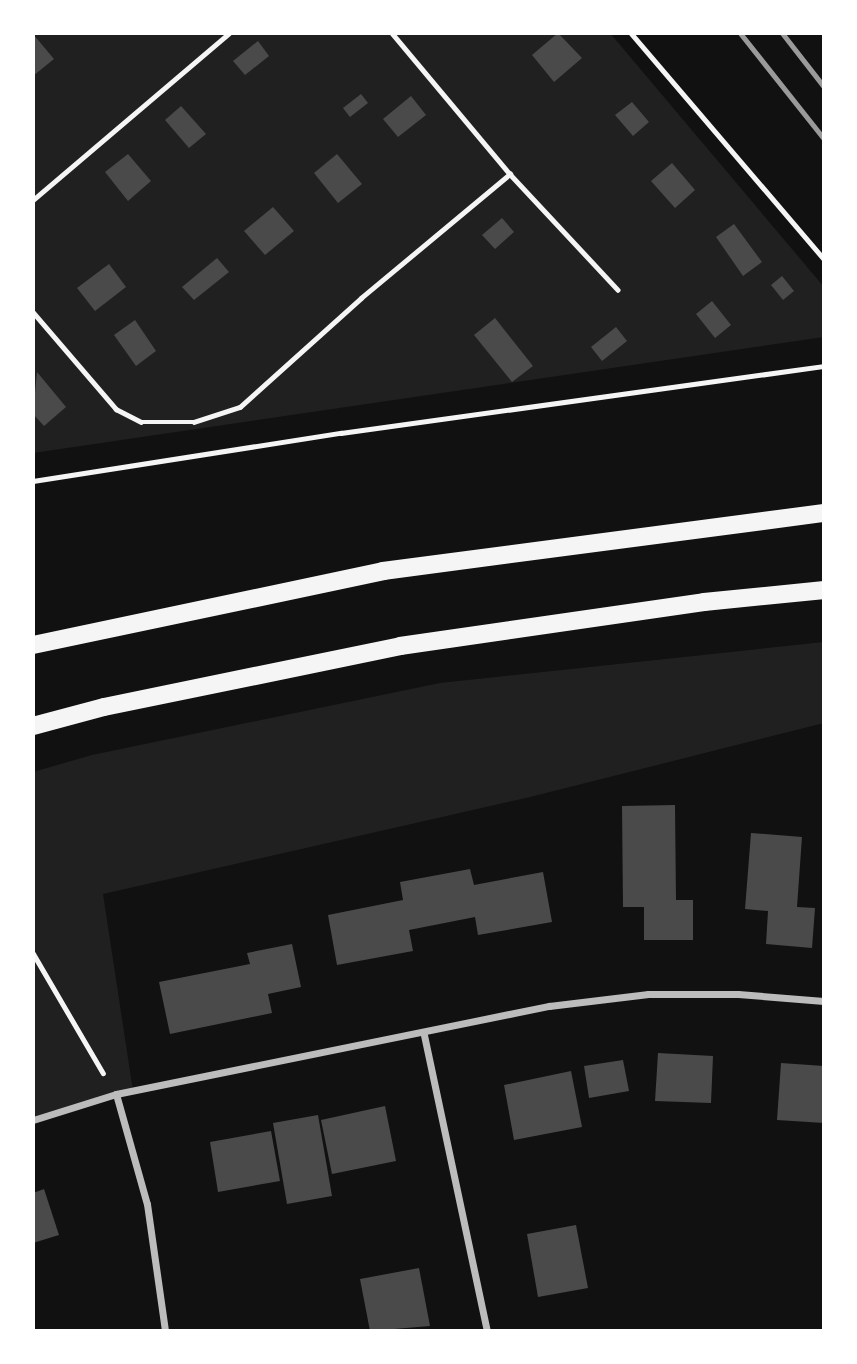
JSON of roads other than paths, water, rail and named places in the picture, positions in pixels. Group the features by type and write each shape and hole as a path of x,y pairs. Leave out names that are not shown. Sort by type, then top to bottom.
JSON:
{"main road":[{"path":"33,645 383,571 824,513"},
{"path":"33,726 104,707 400,646 704,602 824,590"}],"street":[{"path":"33,1120 116,1094 424,1035 549,1006 648,994 738,994 824,1002"},
{"path":"424,1035 487,1331"},
{"path":"116,1094 147,1204 165,1331"}],"railway":[{"path":"740,33 824,139"},
{"path":"782,33 824,87"}]}
